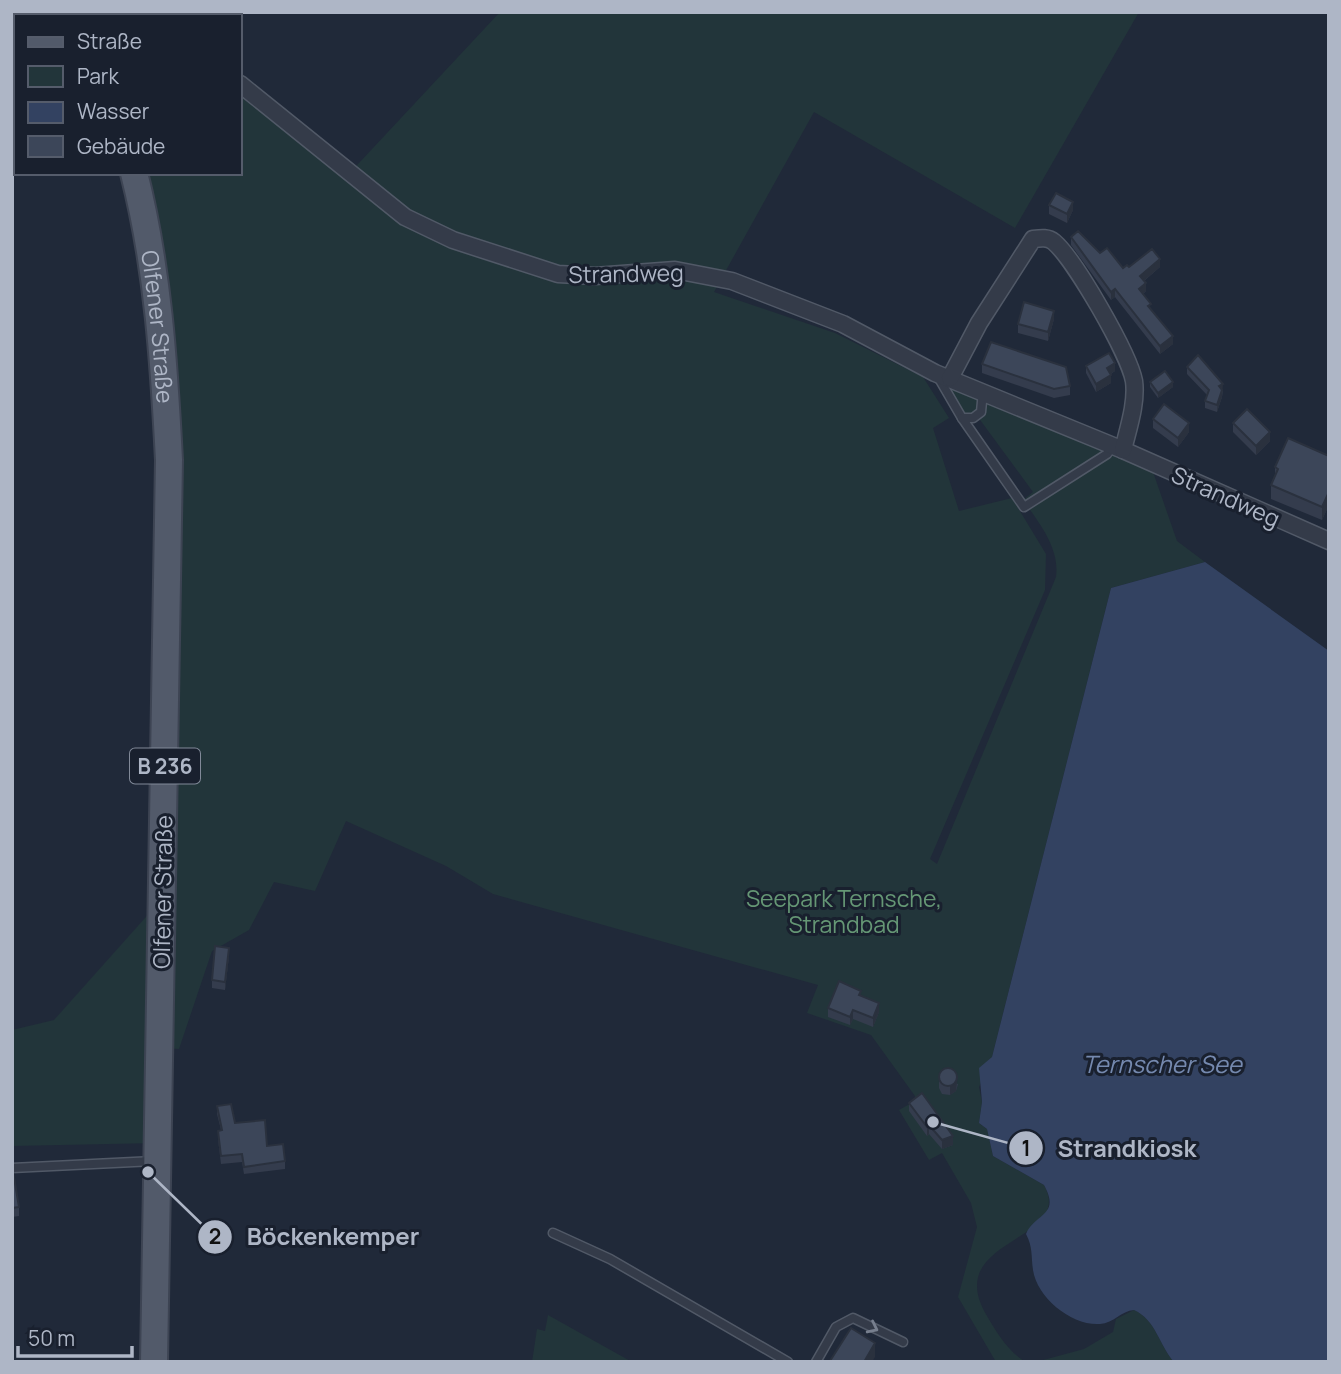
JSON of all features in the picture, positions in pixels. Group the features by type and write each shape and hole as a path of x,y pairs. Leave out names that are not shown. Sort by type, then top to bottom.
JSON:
{"main road":[{"name":"Olfener Straße","path":"134,175 152,256 164,355 169,460 154,1362"}],"street":[{"name":"Strandweg","path":"242,86 405,217 453,240 558,274 595,276 674,270 732,281 843,324 943,375 1329,541"},
{"path":"943,375 1033,239 1045,237 1054,242 1076,272 1127,357 1134,383 1134,400 1118,448"}],"lane":[{"path":"943,375 962,418 1024,507 1118,448"},
{"path":"962,418 972,418 981,412 983,391"},
{"path":"12,1168 157,1161"},
{"path":"554,1233 610,1259 788,1362"},
{"path":"816,1362 836,1326 853,1318 902,1342"}],"green space":[{"name":"Seepark Ternsche, Strandbad","path":"500,12 1139,12 1015,228 814,112 714,292 835,333 923,377 949,418 933,428 959,511 1012,498 1046,554 1045,590 930,859 937,864 1056,577 1052,546 1023,500 1033,492 975,413 965,416 948,388 949,385 1152,469 1177,541 1205,562 1111,588 992,1057 979,1087 982,1102 979,1123 987,1129 993,1156 1044,1185 1049,1204 1042,1219 993,1255 981,1270 977,1290 987,1316 999,1335 1013,1353 1025,1362 996,1362 958,1297 977,1227 971,1203 942,1153 929,1160 899,1110 915,1101 915,1096 871,1035 807,1013 818,985 493,894 446,866 346,821 315,891 274,882 249,930 212,951 179,1049 165,1048 180,687 177,461 146,175 242,175 242,98 345,178"},
{"path":"162,899 158,1143 12,1146 12,1030 54,1020"},
{"path":"1134,1310 1152,1326 1174,1362 1036,1362 1084,1349 1113,1332 1116,1319"},
{"path":"548,1315 632,1362 532,1362 537,1329 545,1331"}],"water":[{"name":"Ternscher See","path":"1205,562 1329,651 1329,1362 1174,1362 1152,1326 1134,1310 1100,1324 1078,1320 1068,1315 1041,1291 1033,1270 1031,1247 1026,1234 1048,1209 1050,1203 1044,1185 993,1156 987,1129 979,1123 982,1102 979,1068 992,1057 1111,588"}],"building":[{"path":"1056,193 1073,202 1067,214 1049,205"},
{"path":"1078,231 1100,253 1107,248 1123,268 1127,265 1129,267 1152,249 1160,259 1140,276 1146,283 1139,289 1151,304 1148,306 1173,336 1160,346 1115,289 1111,292 1071,237"},
{"path":"1024,302 1054,311 1048,332 1018,324"},
{"path":"991,342 1066,367 1070,386 1054,389 982,364"},
{"path":"1109,353 1115,363 1107,368 1111,375 1096,384 1086,366"},
{"path":"1198,355 1223,384 1219,386 1222,390 1217,405 1205,401 1209,390 1187,367"},
{"path":"1165,371 1173,382 1158,393 1150,382"},
{"path":"1164,404 1189,423 1178,438 1153,419"},
{"path":"1247,409 1270,432 1256,446 1233,423"},
{"path":"1288,438 1329,456 1329,494 1322,507 1271,485 1278,469 1275,467"},
{"path":"215,946 229,948 225,982 212,980"},
{"path":"839,981 861,991 859,995 879,1003 873,1018 853,1010 850,1017 828,1008"},
{"path":"944,1068 952,1068 957,1077 955,1084 944,1086 939,1081 939,1073"},
{"path":"922,1093 953,1136 942,1140 929,1125 927,1127 909,1103"},
{"path":"231,1104 235,1123 265,1120 267,1146 283,1144 285,1161 244,1167 242,1154 221,1156 218,1131 222,1130 217,1106"},
{"path":"12,1166 19,1207 12,1208"},
{"path":"851,1328 875,1343 864,1362 830,1361"}],"place":[{"name":"Strandkiosk","path":"933,1122"},
{"name":"Böckenkemper","path":"148,1172"}]}
